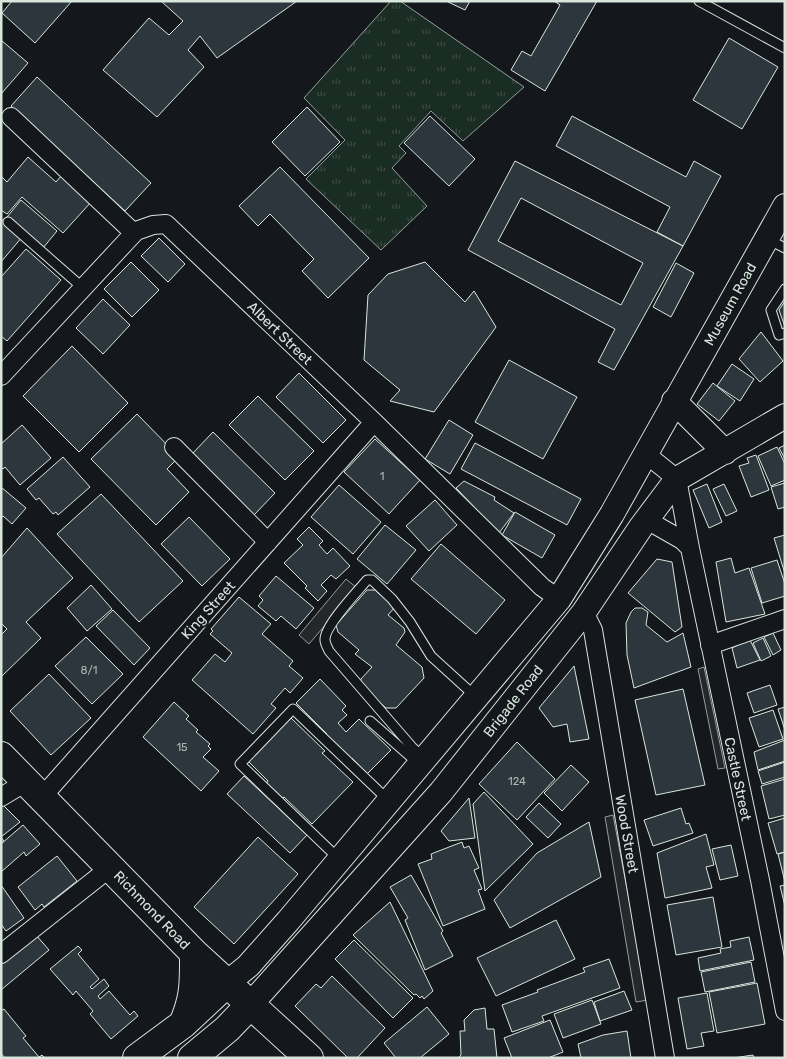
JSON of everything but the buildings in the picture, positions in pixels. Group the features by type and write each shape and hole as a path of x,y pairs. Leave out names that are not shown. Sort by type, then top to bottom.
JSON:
{"main road":[{"name":"Museum Road","path":"674,401 776,243 785,206"},
{"path":"137,1058 184,1024 227,983 248,966 390,802 559,599 601,532 674,401 726,452"},
{"name":"Brigade Road","path":"250,1005 441,792 584,612 677,479 785,416"},
{"name":"Richmond Road","path":"1,756 194,953 309,1058"},
{"path":"184,1024 194,992 194,953"},
{"path":"192,1058 226,1029 250,1005"}],"street":[{"path":"11,117 134,233"},
{"name":"Albert Street","path":"4,367 83,288 136,231 153,225 166,224 374,422 542,587 559,599"},
{"name":"King Street","path":"1,797 34,789 268,542 374,422"},
{"path":"174,447 268,542"},
{"path":"646,454 677,479"},
{"name":"Castle Street","path":"677,479 710,645 778,943 785,1011"},
{"path":"647,520 682,540 690,548"},
{"name":"Wood Street","path":"584,612 594,630 665,1058"},
{"path":"710,645 785,619"},
{"path":"1,954 111,867"}],"lane":[{"path":"700,1 785,48"},
{"path":"8,222 83,288"},
{"path":"785,288 771,310 779,335 785,333"},
{"path":"422,762 412,746 329,651 325,640 326,634 334,620 367,580 372,580 392,599 410,622 431,656 476,697"},
{"path":"340,859 240,764 292,709 390,802"},
{"path":"370,721 422,762"}],"green space":[{"path":"391,1 400,1 524,87 463,141 431,111 399,146 406,153 392,168 427,206 381,250 306,179 345,140 304,98"}],"shaded area":[{"path":"346,579 357,588 309,644 299,635"},
{"path":"704,667 725,768 718,769 698,669"},
{"path":"613,815 648,1000 636,1002 605,817"}]}
